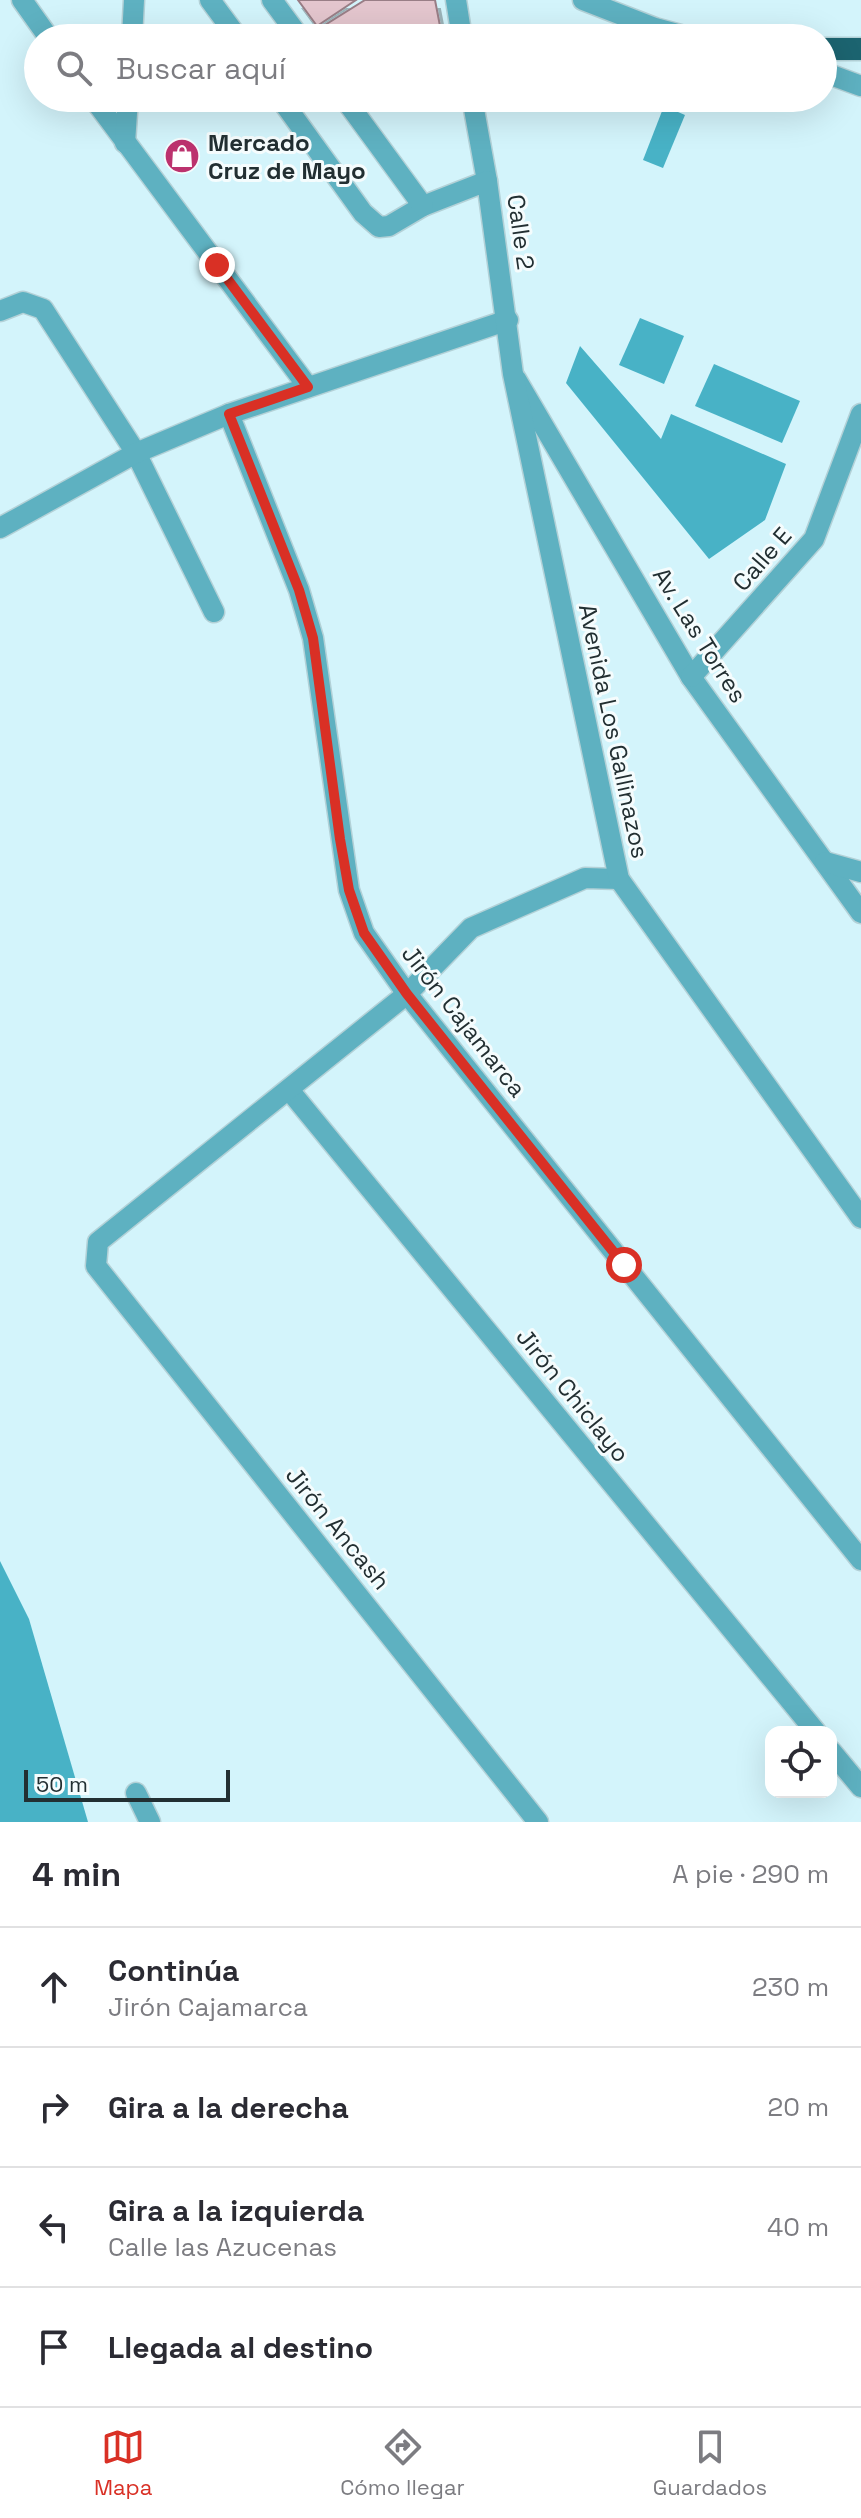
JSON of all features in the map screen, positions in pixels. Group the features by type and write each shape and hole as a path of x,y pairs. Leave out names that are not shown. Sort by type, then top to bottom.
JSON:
{"highway":[{"path":"837,49 861,49"}],"street":[{"path":"22,0 39,24"},
{"path":"133,24 134,0"},
{"path":"210,0 228,24"},
{"path":"272,0 290,24"},
{"path":"456,0 460,24"},
{"path":"583,0 645,24"},
{"path":"837,77 861,86"},
{"path":"103,112 308,387"},
{"path":"125,143 127,112"},
{"path":"290,112 373,224 389,226 423,206 487,181"},
{"path":"354,112 423,206"},
{"name":"Calle 2","path":"475,112 508,320 513,374"},
{"path":"0,311 23,302 43,309 136,453 214,612"},
{"path":"1,527 136,453 229,414 508,320"},
{"name":"Av. Las Torres","path":"513,374 691,677 861,913"},
{"name":"Avenida Los Gallinazos","path":"513,374 619,879 861,1218"},
{"name":"Jirón Cajamarca","path":"229,414 299,590 313,638 340,839 349,890 364,933 407,994 861,1560"},
{"name":"Calle E","path":"691,677 814,539 861,414"},
{"path":"825,862 861,872"},
{"path":"290,1091 407,994 471,928 585,878 619,879"},
{"name":"Jirón Ancash","path":"290,1091 98,1242 96,1266 538,1822"},
{"name":"Jirón Chiclayo","path":"290,1091 811,1726"},
{"path":"837,1758 861,1787"},
{"path":"136,1793 150,1822"}],"water":[{"path":"662,112 685,115 663,168 643,160"},
{"path":"640,318 684,336 664,384 619,365"},
{"path":"580,346 661,439 671,414 786,464 765,520 709,559 566,383"},
{"path":"714,364 800,401 782,443 695,406"},
{"path":"0,1561 29,1619 88,1822 0,1822"}],"building":[{"path":"298,0 356,0 320,24 316,24"},
{"path":"365,0 435,0 440,24 327,24"}],"place":[{"name":"Mercado Cruz de Mayo","path":"182,156"}],"route":[{"path":"217,265 308,387 229,414 299,590 313,638 340,839 349,890 364,933 407,994 624,1265"}]}
